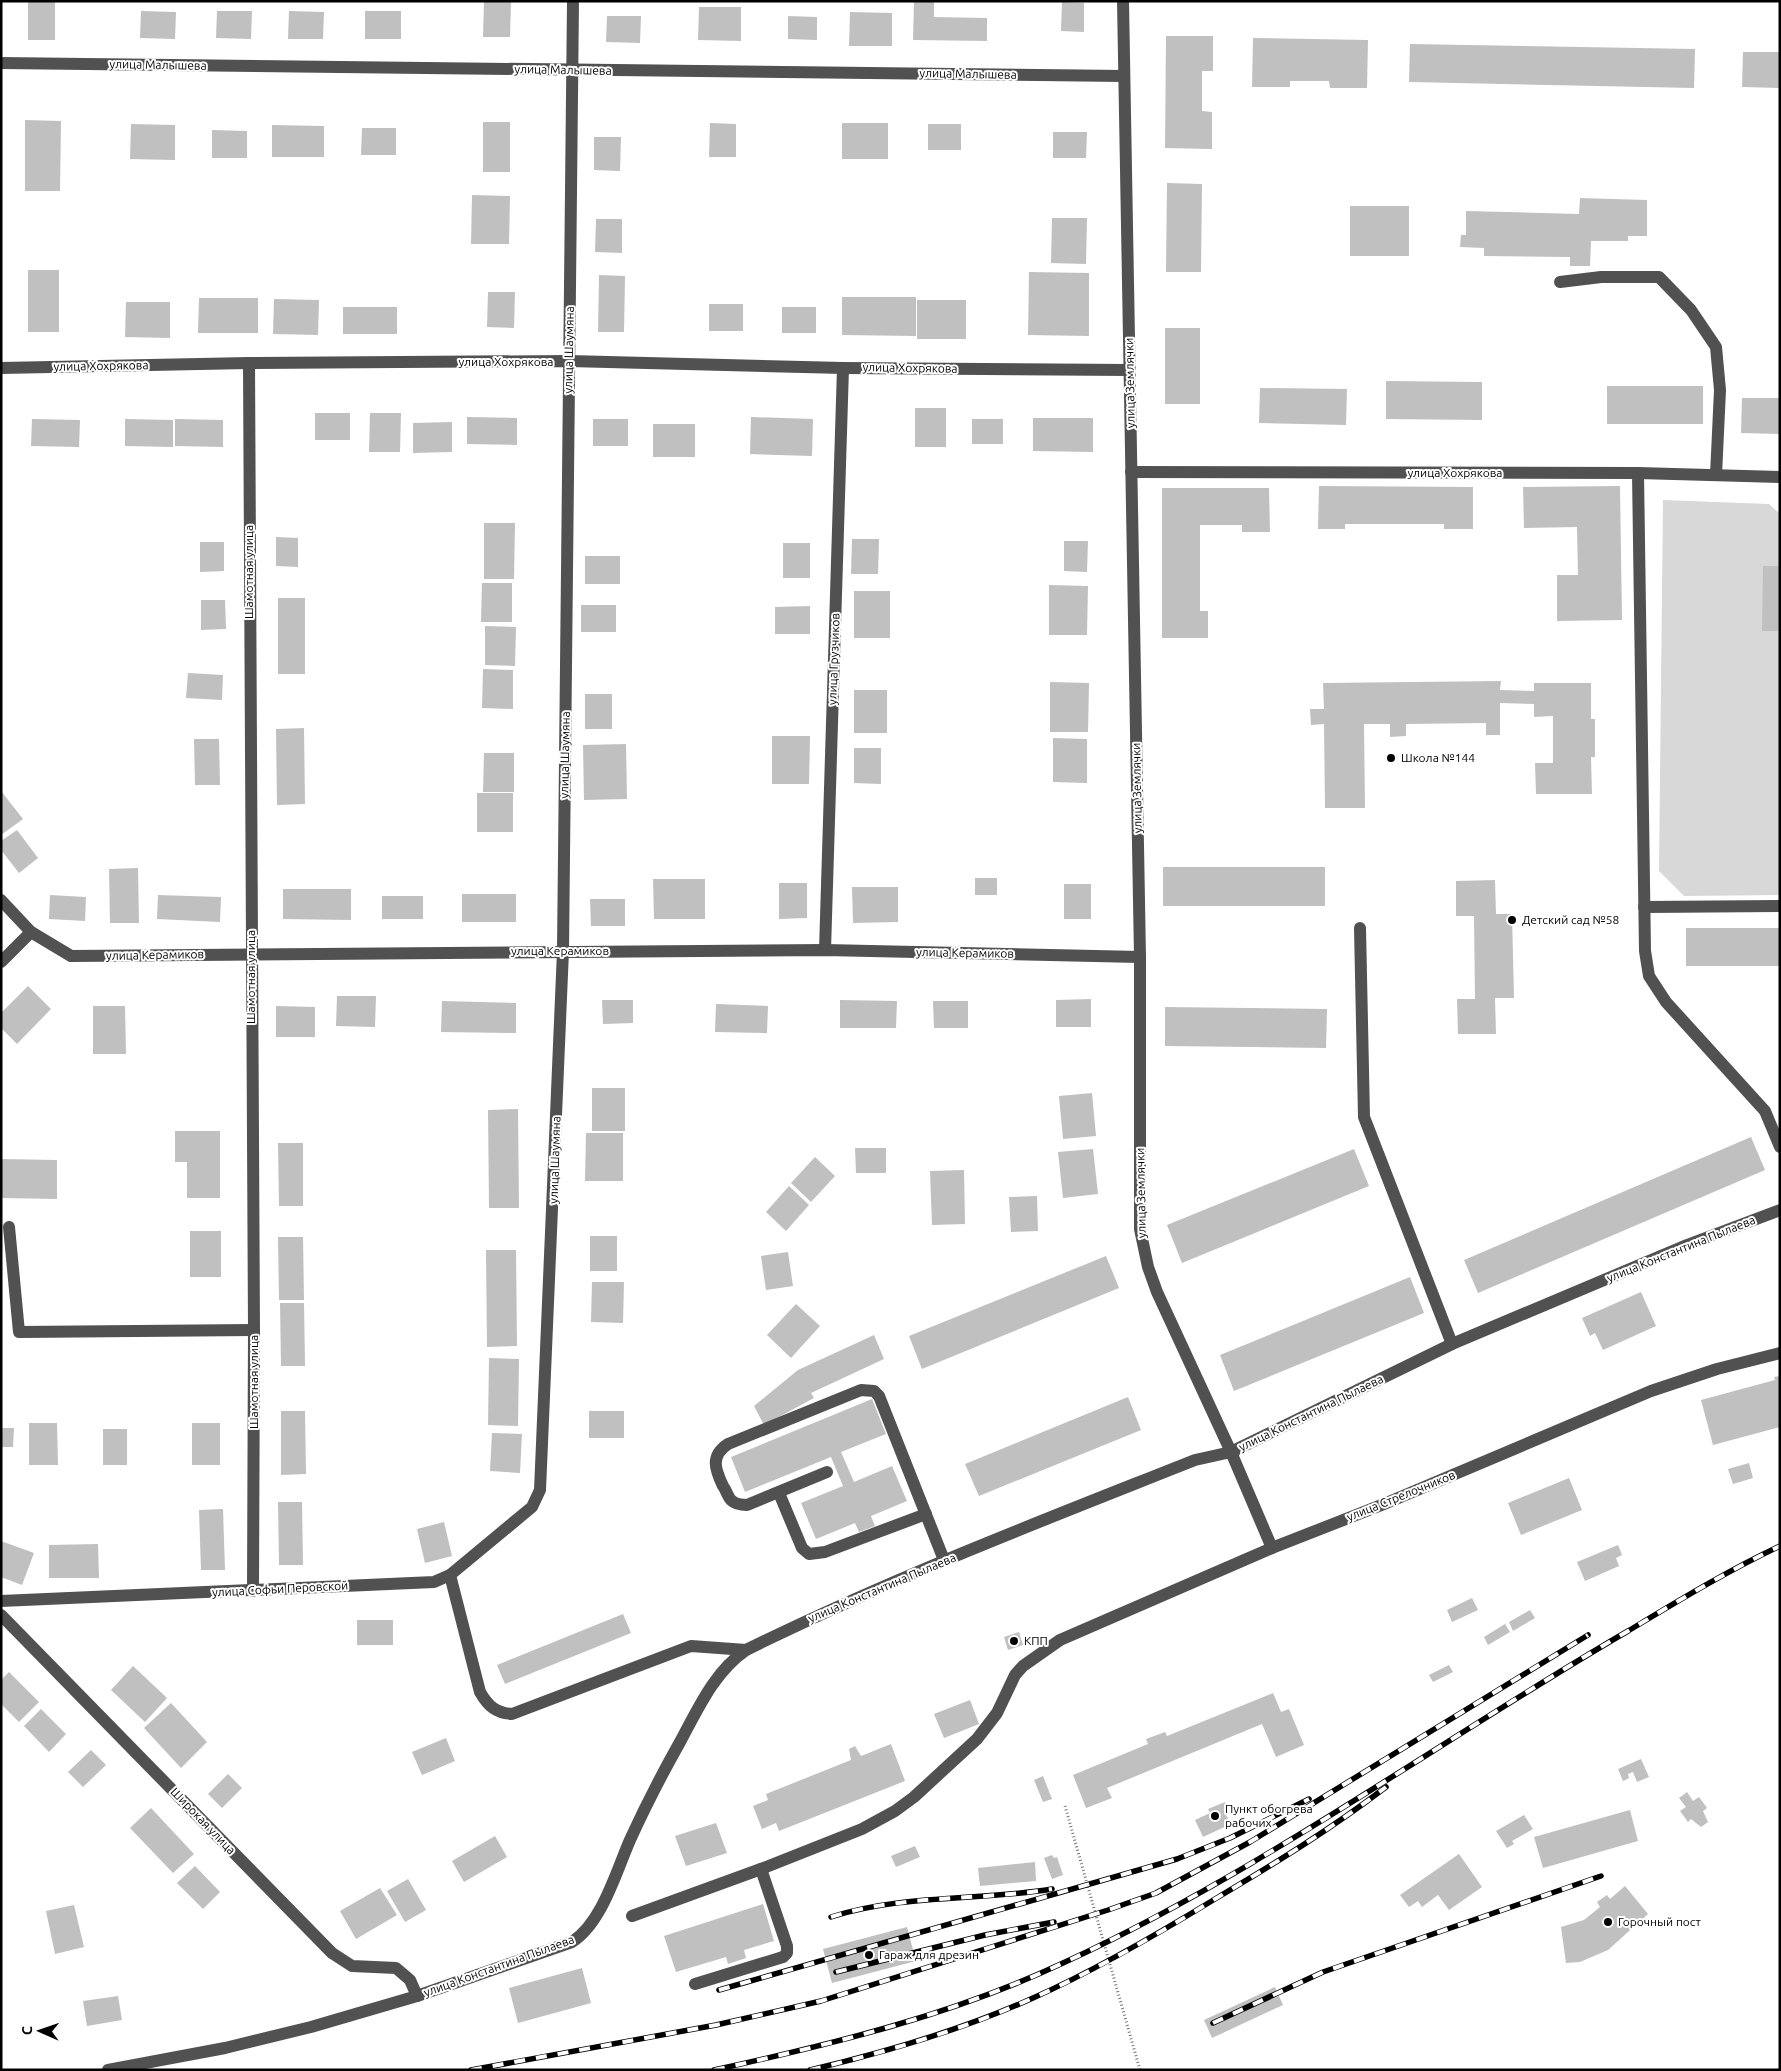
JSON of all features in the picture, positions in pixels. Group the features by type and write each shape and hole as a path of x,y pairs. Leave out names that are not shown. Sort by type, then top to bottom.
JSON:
{"street":[{"name":"улица Шаумяна","path":"532,1507 540,1490 542,1479 562,952 573,1"},
{"name":"улица Землячки","path":"1123,1 1140,957 1140,1229 1157,1292 1231,1452 1272,1548"},
{"name":"улица Малышева","path":"1,63 1124,76"},
{"path":"1560,282 1601,277 1659,278 1691,310 1716,346 1720,390 1716,475"},
{"name":"улица Хохрякова","path":"1,368 249,363 569,361 844,368 1130,370"},
{"name":"Шамотная улица","path":"249,363 250,953 254,1330 252,1591"},
{"name":"улица Грузчиков","path":"825,950 844,368"},
{"name":"улица Хохрякова","path":"1131,472 1638,473 1780,477"},
{"path":"1638,473 1644,906 1645,951 1649,976 1666,1002 1765,1111 1780,1147"},
{"name":"улица Керамиков","path":"1,900 31,932 71,956 250,953 825,950 1140,957"},
{"path":"1644,906 1780,906"},
{"path":"1360,928 1364,1117 1452,1344"},
{"path":"1,962 31,932"},
{"name":"улица Константина Пылаева","path":"108,2070 269,2038 417,1996 565,1945 586,1931 598,1911 650,1798 701,1703 731,1660 746,1650 846,1601 944,1560 1195,1460 1231,1452 1452,1344 1687,1244 1780,1210"},
{"path":"9,1228 19,1332 254,1330"},
{"name":"улица Стрелочников","path":"632,1916 761,1869 877,1822 907,1802 977,1739 996,1713 1015,1675 1031,1660 1060,1640 1272,1548 1384,1504 1651,1391 1711,1371 1780,1353"},
{"path":"827,1472 752,1505 733,1502 715,1470 716,1456 720,1449 861,1390 868,1390 880,1396 944,1560"},
{"path":"779,1493 802,1548 809,1554 825,1552 926,1514"},
{"name":"улица Софьи Перовской","path":"1,1601 252,1591 427,1582 444,1579 532,1507"},
{"path":"450,1575 480,1692 486,1704 502,1714 512,1714 691,1646 746,1650"},
{"name":"Широкая улица","path":"1,1615 332,1953 352,1966 396,1968 410,1980 417,1996"},
{"path":"695,1984 783,1957 788,1953 761,1869"}],"path":[{"path":"1064,1806 1140,2070"}],"shaded area":[{"path":"1663,500 1769,504 1780,514 1780,895 1684,896 1659,871"}],"building":[{"path":"28,1 55,1 55,40 28,40"},
{"path":"914,1 934,1 934,17 987,18 987,41 913,40"},
{"path":"484,2 511,2 510,37 483,37"},
{"path":"1062,2 1084,3 1084,32 1061,31"},
{"path":"699,7 741,7 741,41 698,40"},
{"path":"141,11 176,12 175,39 140,38"},
{"path":"217,11 252,11 251,39 216,38"},
{"path":"289,11 324,12 323,39 288,39"},
{"path":"365,11 401,11 401,39 365,39"},
{"path":"850,12 892,13 892,46 849,46"},
{"path":"607,16 641,16 640,43 606,42"},
{"path":"788,16 817,17 817,40 788,39"},
{"path":"1166,36 1213,36 1213,71 1202,71 1202,111 1212,112 1212,149 1165,148"},
{"path":"1253,38 1368,40 1367,88 1330,88 1329,81 1290,81 1290,87 1252,87"},
{"path":"1410,44 1695,49 1694,88 1409,82"},
{"path":"1743,52 1780,52 1780,88 1742,87"},
{"path":"25,120 61,121 60,191 25,191"},
{"path":"483,122 510,122 510,172 483,172"},
{"path":"710,123 736,124 736,157 709,157"},
{"path":"842,123 888,123 888,159 842,159"},
{"path":"131,124 175,125 175,160 130,159"},
{"path":"928,124 961,124 961,150 928,150"},
{"path":"272,125 324,126 324,157 272,157"},
{"path":"362,128 396,128 396,155 361,155"},
{"path":"212,130 247,131 247,158 212,158"},
{"path":"1053,132 1087,132 1086,158 1053,158"},
{"path":"594,137 621,137 620,171 594,170"},
{"path":"1167,183 1202,184 1201,272 1166,272"},
{"path":"472,195 510,196 509,244 471,244"},
{"path":"1580,198 1647,200 1647,236 1628,236 1628,241 1591,241 1590,266 1570,266 1570,257 1484,256 1484,248 1460,247 1461,235 1466,235 1466,211 1579,214"},
{"path":"1350,206 1409,206 1409,256 1350,256"},
{"path":"1052,218 1087,218 1086,264 1051,263"},
{"path":"596,219 622,219 622,253 595,252"},
{"path":"28,270 59,270 59,332 28,332"},
{"path":"1029,272 1089,273 1089,336 1028,335"},
{"path":"599,275 625,276 624,332 598,332"},
{"path":"488,292 515,292 514,328 487,327"},
{"path":"842,297 916,297 916,336 842,335"},
{"path":"199,298 258,298 258,333 198,333"},
{"path":"274,299 319,300 318,335 273,334"},
{"path":"917,300 966,300 966,339 917,339"},
{"path":"126,302 170,302 170,338 125,337"},
{"path":"709,304 743,304 743,331 709,331"},
{"path":"343,307 397,307 397,334 343,334"},
{"path":"782,307 816,307 816,333 782,333"},
{"path":"1165,328 1200,328 1200,404 1165,404"},
{"path":"1386,381 1482,382 1482,420 1386,419"},
{"path":"1607,386 1703,386 1703,424 1607,424"},
{"path":"1260,388 1347,389 1346,425 1259,423"},
{"path":"1742,398 1780,398 1780,434 1741,433"},
{"path":"915,408 946,408 946,447 915,447"},
{"path":"315,413 350,413 350,440 315,440"},
{"path":"370,413 401,413 400,452 369,452"},
{"path":"467,417 517,418 517,445 467,444"},
{"path":"751,417 813,419 812,456 750,454"},
{"path":"1033,418 1093,418 1093,452 1033,451"},
{"path":"32,419 80,420 79,447 31,446"},
{"path":"125,419 173,420 173,447 125,446"},
{"path":"175,419 223,420 223,447 175,446"},
{"path":"593,419 628,419 628,446 593,446"},
{"path":"972,419 1003,419 1003,444 972,444"},
{"path":"452,422 452,452 413,453 413,423"},
{"path":"653,424 695,424 695,457 653,457"},
{"path":"1319,486 1473,487 1473,529 1444,529 1444,524 1345,524 1345,529 1318,529"},
{"path":"1620,486 1622,620 1557,621 1557,575 1578,575 1577,527 1524,528 1523,487"},
{"path":"1162,488 1269,488 1270,532 1242,532 1242,525 1200,525 1200,611 1208,611 1208,638 1162,638"},
{"path":"484,523 515,523 514,579 484,579"},
{"path":"276,537 298,538 298,567 276,566"},
{"path":"852,539 879,539 878,574 851,574"},
{"path":"1064,541 1088,541 1087,572 1064,571"},
{"path":"200,542 224,542 224,571 200,572"},
{"path":"783,543 810,543 810,578 783,578"},
{"path":"585,556 620,556 620,584 585,584"},
{"path":"1763,566 1780,566 1780,631 1762,631"},
{"path":"482,583 512,583 512,622 481,622"},
{"path":"1049,585 1088,586 1087,635 1049,635"},
{"path":"854,591 890,591 890,638 854,638"},
{"path":"278,598 305,598 305,674 278,674"},
{"path":"201,600 225,600 226,629 201,630"},
{"path":"581,605 616,605 616,632 581,632"},
{"path":"810,606 810,634 775,634 775,607"},
{"path":"485,626 516,627 515,666 485,665"},
{"path":"483,669 513,670 513,709 482,708"},
{"path":"188,673 223,675 222,700 186,698"},
{"path":"1501,681 1500,690 1534,691 1534,683 1591,683 1591,719 1595,719 1595,757 1591,757 1592,794 1536,794 1535,763 1553,763 1553,716 1534,717 1534,704 1500,703 1500,735 1486,735 1486,723 1406,724 1406,736 1390,737 1390,724 1364,724 1365,808 1325,808 1324,724 1311,725 1310,709 1324,709 1323,683"},
{"path":"1050,682 1089,683 1088,732 1050,732"},
{"path":"854,690 887,690 887,733 854,733"},
{"path":"585,694 612,694 612,729 585,729"},
{"path":"304,728 305,804 277,805 276,729"},
{"path":"772,736 810,736 809,784 772,784"},
{"path":"1053,738 1087,739 1087,783 1053,782"},
{"path":"194,739 219,739 220,785 195,785"},
{"path":"626,744 627,799 584,800 583,745"},
{"path":"854,748 881,748 881,784 854,783"},
{"path":"484,753 514,753 514,792 483,792"},
{"path":"1,791 23,819 1,835"},
{"path":"477,793 513,793 513,832 477,832"},
{"path":"17,830 38,858 19,873 1,850 1,841"},
{"path":"1163,867 1325,867 1325,906 1163,906"},
{"path":"138,868 139,923 110,923 109,869"},
{"path":"975,878 997,878 997,895 975,895"},
{"path":"653,879 705,879 705,919 654,919"},
{"path":"1495,880 1496,914 1512,914 1514,998 1495,998 1496,1034 1458,1034 1457,999 1475,999 1474,916 1456,916 1456,881"},
{"path":"779,883 807,883 807,918 779,919"},
{"path":"1064,884 1091,884 1091,919 1064,919"},
{"path":"852,887 898,887 898,922 853,923"},
{"path":"283,889 351,889 351,920 283,919"},
{"path":"462,894 516,894 516,922 462,922"},
{"path":"50,895 86,897 85,921 49,919"},
{"path":"158,895 221,897 220,922 157,919"},
{"path":"382,896 423,896 423,919 382,919"},
{"path":"590,899 625,899 625,926 591,926"},
{"path":"1686,928 1780,928 1780,966 1686,966"},
{"path":"28,986 51,1009 17,1044 1,1028 1,1013"},
{"path":"337,996 376,996 375,1027 336,1026"},
{"path":"1091,999 1091,1027 1056,1027 1056,1000"},
{"path":"602,1000 633,1000 633,1023 603,1024"},
{"path":"840,1000 897,1001 896,1028 840,1028"},
{"path":"442,1001 516,1003 516,1033 441,1032"},
{"path":"933,1001 968,1001 968,1028 934,1028"},
{"path":"716,1004 768,1006 767,1033 715,1032"},
{"path":"93,1006 125,1006 126,1054 93,1054"},
{"path":"276,1006 315,1007 315,1037 276,1037"},
{"path":"1165,1007 1327,1009 1326,1048 1165,1046"},
{"path":"592,1088 625,1088 625,1131 592,1131"},
{"path":"1092,1093 1096,1136 1063,1139 1059,1096"},
{"path":"518,1109 519,1208 489,1208 488,1110"},
{"path":"175,1131 220,1131 220,1198 187,1198 187,1162 175,1162"},
{"path":"586,1133 623,1133 623,1181 585,1181"},
{"path":"1751,1137 1765,1170 1478,1293 1464,1260"},
{"path":"278,1143 303,1143 303,1206 279,1206"},
{"path":"855,1148 886,1148 886,1173 856,1173"},
{"path":"1093,1149 1098,1194 1063,1198 1058,1152"},
{"path":"1354,1149 1369,1186 1182,1263 1167,1225"},
{"path":"815,1157 835,1176 811,1202 791,1183"},
{"path":"1,1159 57,1160 57,1199 1,1198"},
{"path":"964,1170 965,1224 932,1225 930,1171"},
{"path":"789,1186 809,1205 786,1231 766,1212"},
{"path":"1037,1196 1038,1231 1011,1232 1009,1197"},
{"path":"190,1231 221,1231 221,1277 190,1277"},
{"path":"590,1236 617,1236 617,1271 590,1271"},
{"path":"278,1237 303,1237 304,1300 279,1300"},
{"path":"486,1250 516,1250 517,1346 487,1347"},
{"path":"788,1252 793,1286 766,1290 761,1256"},
{"path":"1106,1256 1119,1288 922,1369 909,1336"},
{"path":"1410,1277 1424,1313 1234,1391 1220,1355"},
{"path":"592,1282 624,1282 623,1323 591,1322"},
{"path":"1641,1292 1656,1326 1603,1350 1595,1333 1590,1336 1582,1318"},
{"path":"280,1303 304,1303 305,1366 281,1366"},
{"path":"796,1304 820,1326 791,1358 767,1335"},
{"path":"874,1335 884,1359 811,1393 814,1398 764,1425 754,1406 798,1370"},
{"path":"489,1358 519,1359 518,1426 488,1425"},
{"path":"1780,1376 1780,1427 1713,1445 1701,1400 1775,1380 1774,1377"},
{"path":"1128,1397 1141,1430 979,1496 965,1464"},
{"path":"872,1399 886,1434 841,1452 854,1482 892,1466 907,1501 871,1516 875,1526 859,1532 855,1523 816,1539 801,1503 843,1486 831,1457 745,1492 731,1457"},
{"path":"281,1411 305,1411 306,1474 281,1475"},
{"path":"589,1411 624,1411 624,1438 589,1438"},
{"path":"29,1423 57,1423 58,1465 29,1465"},
{"path":"192,1423 220,1423 220,1465 192,1465"},
{"path":"1,1428 14,1428 13,1447 1,1447"},
{"path":"103,1429 127,1429 127,1465 103,1465"},
{"path":"492,1433 522,1434 520,1473 490,1471"},
{"path":"1749,1463 1753,1478 1733,1484 1728,1469"},
{"path":"1569,1478 1582,1510 1521,1535 1508,1503"},
{"path":"278,1502 302,1502 303,1565 279,1565"},
{"path":"223,1509 225,1570 201,1570 199,1510"},
{"path":"444,1522 452,1556 425,1563 417,1529"},
{"path":"1,1541 34,1553 22,1585 1,1577"},
{"path":"98,1544 99,1578 49,1578 49,1545"},
{"path":"1618,1545 1622,1555 1616,1558 1619,1566 1585,1581 1577,1562"},
{"path":"1472,1598 1478,1610 1452,1622 1447,1610"},
{"path":"1530,1610 1535,1618 1513,1631 1509,1622"},
{"path":"623,1614 631,1633 505,1684 497,1665"},
{"path":"357,1620 393,1620 393,1645 357,1645"},
{"path":"1505,1624 1510,1632 1488,1645 1484,1637"},
{"name":"КПП","path":"1019,1632 1023,1645 1008,1650 1004,1637"},
{"path":"1449,1665 1453,1672 1433,1682 1429,1675"},
{"path":"133,1666 167,1698 145,1722 111,1690"},
{"path":"9,1672 39,1702 19,1722 1,1704 1,1680"},
{"path":"1273,1693 1281,1712 1289,1709 1304,1745 1276,1757 1262,1724 1107,1788 1112,1798 1086,1808 1073,1775 1148,1744 1146,1739 1165,1732 1167,1736"},
{"path":"970,1700 979,1724 944,1738 934,1714"},
{"path":"171,1703 207,1742 181,1768 144,1728"},
{"path":"41,1709 66,1734 49,1752 24,1726"},
{"path":"446,1738 455,1761 422,1775 412,1752"},
{"path":"891,1744 905,1781 779,1831 776,1823 762,1829 753,1806 768,1800 766,1794 851,1760 849,1749 855,1746 861,1756"},
{"path":"91,1750 106,1765 83,1787 68,1772"},
{"path":"1641,1759 1649,1777 1637,1782 1633,1772 1628,1774 1629,1778 1623,1781 1618,1769"},
{"path":"228,1774 242,1788 222,1808 208,1794"},
{"path":"1043,1776 1052,1799 1043,1802 1034,1780"},
{"path":"1687,1792 1693,1801 1699,1797 1707,1808 1703,1811 1708,1822 1701,1827 1691,1819 1688,1822 1680,1811 1686,1807 1679,1798"},
{"name":"Пункт обогрева рабочих","path":"1225,1802 1229,1811 1225,1813 1231,1824 1203,1837 1195,1820 1210,1813 1208,1809"},
{"path":"151,1808 194,1854 173,1873 130,1828"},
{"path":"1630,1810 1638,1841 1543,1868 1534,1837"},
{"path":"1524,1815 1533,1829 1512,1841 1514,1844 1507,1848 1496,1831"},
{"path":"716,1823 727,1853 686,1866 675,1836"},
{"path":"495,1836 507,1857 464,1882 452,1861"},
{"path":"915,1846 920,1857 896,1867 891,1856"},
{"path":"1459,1854 1482,1887 1449,1910 1438,1895 1422,1907 1418,1901 1409,1907 1400,1895"},
{"path":"1052,1855 1054,1858 1057,1857 1063,1875 1052,1879 1044,1858"},
{"path":"1035,1862 1036,1881 980,1886 978,1868"},
{"path":"195,1866 220,1892 203,1909 177,1883"},
{"path":"408,1879 426,1910 405,1922 387,1891"},
{"name":"Горочный пост","path":"1625,1886 1648,1914 1608,1950 1580,1962 1566,1963 1561,1927 1584,1920 1600,1907 1597,1902 1607,1895 1610,1899"},
{"path":"380,1888 397,1915 356,1939 340,1911"},
{"path":"763,1904 774,1941 744,1950 746,1958 728,1964 726,1957 676,1972 664,1936"},
{"path":"74,1905 84,1947 55,1954 46,1911"},
{"name":"Гараж для дрезин","path":"907,1927 916,1961 832,1983 823,1949"},
{"path":"582,1968 591,2003 518,2023 509,1988"},
{"path":"1275,1987 1283,2005 1212,2038 1204,2020"},
{"path":"118,1996 122,2020 87,2026 83,2001"}],"railway":[{"path":"714,2070 803,2050 935,2013 1021,1981 1137,1927 1279,1847 1558,1673 1665,1609 1722,1576 1780,1546"},
{"path":"471,2070 716,2025 821,2001 1156,1893 1250,1842 1588,1635"},
{"path":"810,2070 867,2056 951,2030 1006,2010 1080,1976 1148,1939 1259,1873 1323,1832 1386,1787"},
{"path":"719,1990 1177,1859 1230,1838 1309,1799"},
{"path":"1213,2023 1323,1972 1601,1876"},
{"path":"831,1917 858,1910 913,1901 1024,1893 1052,1889"},
{"path":"836,1972 985,1935 1054,1922"}],"place":[{"name":"Школа №144","path":"1391,758"},
{"name":"Детский сад №58","path":"1512,920"},
{"name":"КПП","path":"1014,1641"},
{"name":"Пункт обогрева рабочих","path":"1215,1816"},
{"name":"Горочный пост","path":"1608,1922"},
{"name":"Гараж для дрезин","path":"869,1955"}]}
